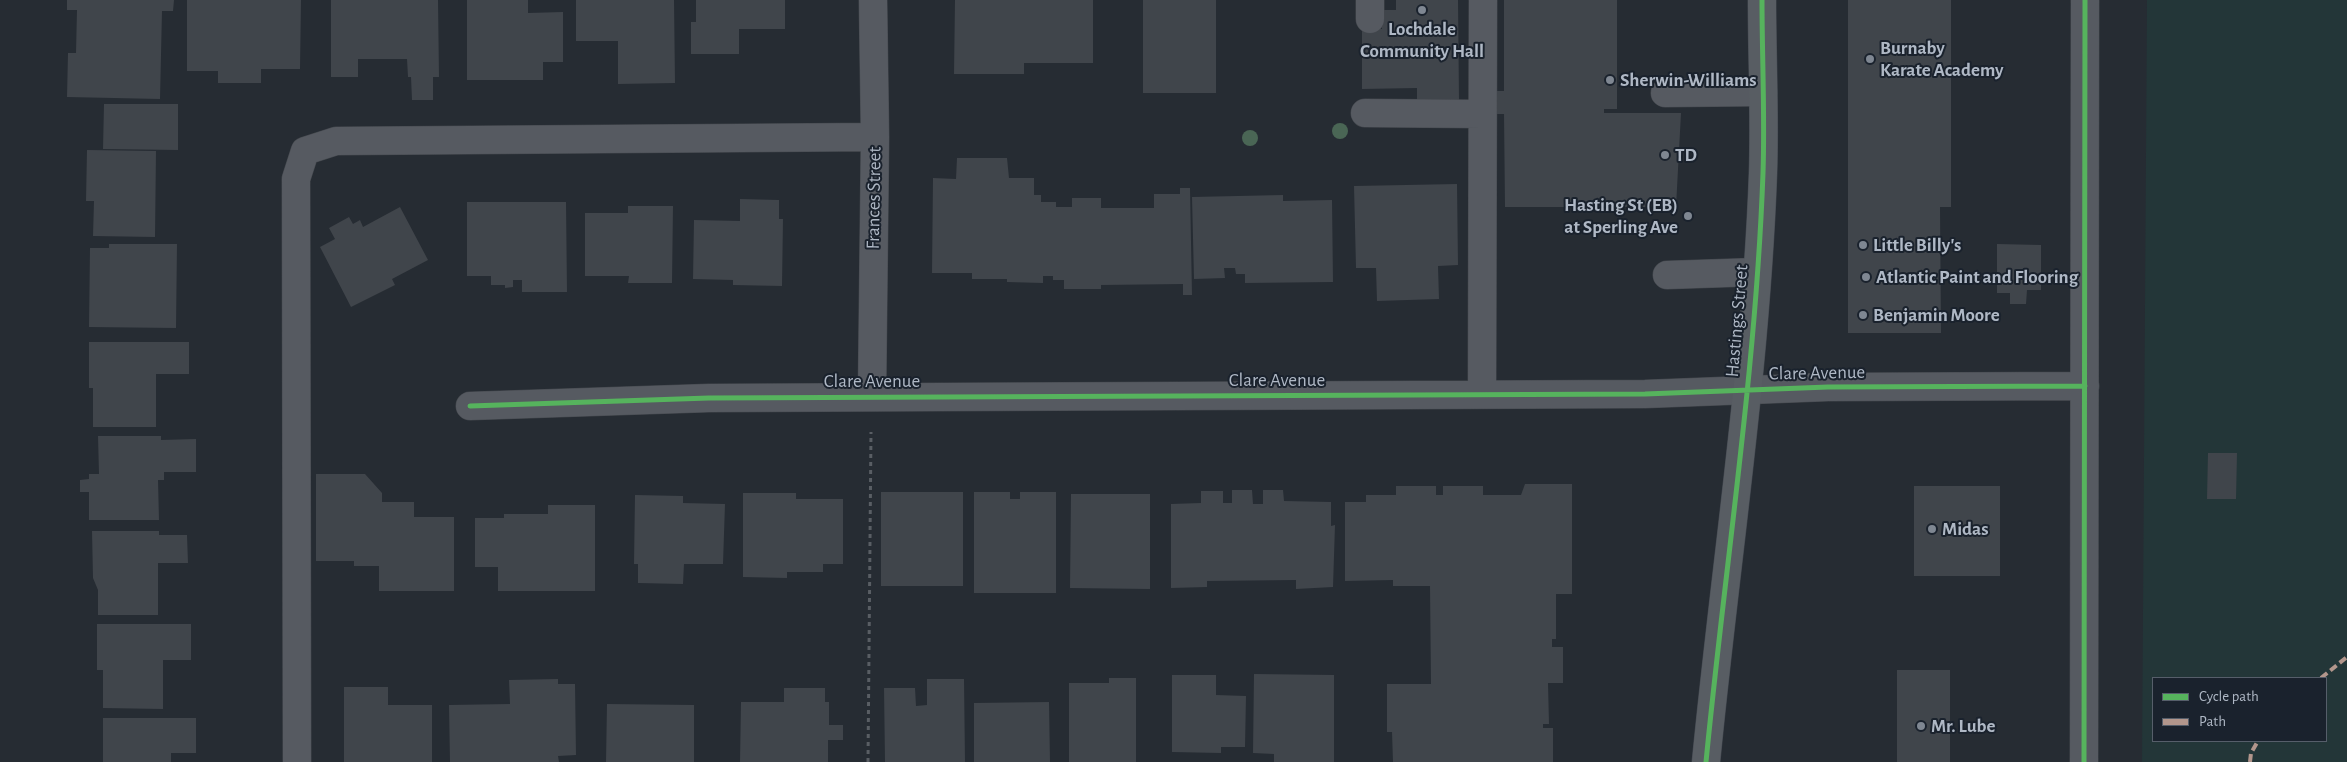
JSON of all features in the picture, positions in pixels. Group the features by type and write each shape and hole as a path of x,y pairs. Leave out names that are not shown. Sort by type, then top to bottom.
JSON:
{"main road":[{"name":"Hastings Street","path":"1706,762 1747,390 1756,272 1763,173 1762,0"}],"street":[{"name":"Frances Street","path":"872,396 875,138 874,0"},
{"path":"1482,394 1483,0"},
{"path":"2084,762 2085,0"},
{"path":"1666,93 1763,92"},
{"path":"1365,113 1482,114"},
{"path":"297,762 296,178 305,151 336,141 875,138"},
{"path":"1667,275 1756,272"},
{"name":"Clare Avenue","path":"470,406 709,398 1646,394 1828,388 2085,386"}],"path":[{"path":"868,762 872,396"}],"shaded area":[{"path":"2147,0 2347,0 2347,762 2142,762"}],"building":[{"path":"67,0 174,0 173,11 162,11 160,99 67,97 68,53 76,53 77,10 67,10"},
{"path":"187,0 301,0 300,69 261,69 261,83 218,83 218,71 187,71"},
{"path":"331,0 438,0 439,77 433,77 433,100 412,100 411,77 408,77 407,59 358,59 358,77 331,77"},
{"path":"467,0 528,0 528,13 563,12 563,62 543,62 543,80 467,80"},
{"path":"576,0 674,0 675,83 618,84 618,41 576,41"},
{"path":"696,0 785,0 785,29 739,29 739,54 691,54 691,22 696,22"},
{"path":"955,0 1093,0 1093,63 1024,63 1024,74 954,74"},
{"path":"1143,0 1216,0 1216,93 1143,93"},
{"name":"Lochdale Community Hall","path":"1396,0 1458,0 1459,100 1417,100 1417,88 1362,89 1362,29 1382,29 1381,10 1396,10"},
{"path":"1504,0 1617,0 1617,109 1604,109 1604,113 1681,113 1676,207 1505,207 1504,114 1494,114 1494,91 1504,91"},
{"path":"1848,0 1951,0 1951,207 1940,207 1941,333 1848,333"},
{"path":"104,104 178,104 178,150 103,149"},
{"path":"87,150 156,151 155,237 93,236 94,201 86,201"},
{"path":"957,158 1007,158 1009,178 1034,178 1034,195 1041,195 1041,202 1056,202 1056,207 1072,207 1072,198 1101,198 1101,208 1154,208 1154,194 1180,194 1180,188 1190,188 1192,295 1183,295 1183,284 1101,285 1101,289 1064,289 1064,280 1053,280 1053,276 1043,276 1043,283 1007,282 1007,279 972,279 972,273 932,273 933,178 956,179"},
{"path":"1457,184 1458,265 1438,266 1439,299 1377,301 1376,268 1356,268 1354,186"},
{"path":"1283,195 1283,201 1332,200 1333,282 1245,283 1245,274 1236,274 1235,268 1224,268 1225,278 1194,279 1192,197"},
{"path":"740,199 779,200 779,219 783,219 782,286 733,285 733,280 693,279 694,220 740,221"},
{"path":"467,202 566,202 567,292 522,292 522,280 513,280 513,287 505,288 505,285 491,285 491,276 467,276"},
{"path":"628,206 673,206 672,283 628,283 629,276 585,276 585,213 628,213"},
{"path":"400,207 428,260 392,279 395,285 351,307 320,247 335,239 329,228 349,217 353,224 360,220 363,227"},
{"path":"109,244 177,244 176,328 89,327 90,248 109,248"},
{"path":"1997,244 2041,245 2041,290 2027,290 2026,304 2010,304 2010,293 1997,293"},
{"path":"89,342 189,342 189,374 156,374 156,427 93,427 93,388 89,388"},
{"path":"98,436 161,436 161,440 196,439 196,472 164,472 164,480 158,480 159,520 89,520 89,492 80,492 80,480 89,479 89,474 99,474"},
{"path":"2208,453 2237,453 2236,499 2207,499"},
{"path":"316,474 365,474 382,493 382,502 414,502 414,517 454,517 454,591 379,591 379,566 354,566 354,561 316,561"},
{"path":"1525,484 1572,484 1572,594 1556,594 1556,639 1552,639 1552,647 1563,647 1563,683 1548,683 1549,724 1543,724 1543,728 1553,728 1553,762 1393,762 1392,732 1387,732 1387,684 1431,684 1430,586 1393,586 1393,580 1345,581 1345,502 1366,502 1366,495 1396,495 1396,486 1436,486 1436,495 1443,495 1443,486 1483,486 1483,495 1521,495"},
{"path":"1914,486 2000,486 2000,576 1914,576"},
{"path":"1232,490 1252,490 1253,504 1263,504 1263,490 1283,490 1284,501 1331,502 1331,526 1335,525 1333,587 1296,589 1296,580 1207,581 1207,587 1171,588 1171,504 1201,503 1201,491 1223,491 1223,503 1232,503"},
{"path":"881,492 963,492 963,586 881,586"},
{"path":"974,492 1010,492 1010,499 1020,499 1020,492 1056,492 1056,593 974,593"},
{"path":"743,493 796,493 796,499 843,499 843,564 823,564 823,572 787,572 787,578 743,577"},
{"path":"1071,494 1150,494 1150,589 1070,588"},
{"path":"635,495 683,496 683,503 725,504 723,564 684,564 683,584 638,583 638,564 634,564"},
{"path":"548,505 595,505 595,591 498,591 498,567 475,567 475,518 504,518 504,514 548,514"},
{"path":"92,531 159,531 159,535 187,535 188,563 158,563 158,615 98,615 98,590 93,578"},
{"path":"97,624 191,624 191,660 163,660 163,709 103,708 103,670 97,670"},
{"path":"1897,670 1950,670 1950,762 1897,762"},
{"path":"1254,674 1334,675 1334,762 1274,762 1274,754 1253,753"},
{"path":"1172,675 1216,675 1216,695 1246,696 1245,747 1221,747 1221,753 1172,752"},
{"path":"1109,678 1136,678 1136,762 1069,762 1069,683 1109,683"},
{"path":"558,679 558,684 575,684 576,755 558,756 559,762 450,762 449,705 510,704 509,680"},
{"path":"927,679 964,679 965,762 885,762 884,688 915,688 916,706 927,705"},
{"path":"344,687 388,687 388,705 432,705 432,762 344,762"},
{"path":"784,688 825,688 825,702 829,702 829,725 843,725 843,740 828,740 828,762 740,762 741,702 784,702"},
{"path":"1049,702 1050,762 974,762 974,703"},
{"path":"607,704 694,705 694,762 606,762"},
{"path":"103,718 196,718 196,753 171,753 171,762 103,762"}],"marked path":[{"path":"2322,677 2347,657"},
{"path":"2250,762 2251,753 2257,742"}],"cycle path":[{"path":"1706,762 1754,321 1764,151 1762,0"},
{"path":"2084,762 2085,0"},
{"path":"470,406 709,398 1645,394 1828,387 2085,386"}],"place":[{"name":"Lochdale Community Hall","path":"1422,10"},
{"name":"Burnaby Karate Academy","path":"1870,59"},
{"name":"Sherwin-Williams","path":"1610,80"},
{"name":"TD","path":"1665,155"},
{"name":"Hasting St (EB) at Sperling Ave","path":"1688,216"},
{"name":"Little Billy's","path":"1863,245"},
{"name":"Atlantic Paint and Flooring","path":"1866,277"},
{"name":"Benjamin Moore","path":"1863,315"},
{"name":"Midas","path":"1932,529"},
{"name":"Mr. Lube","path":"1921,726"}]}
